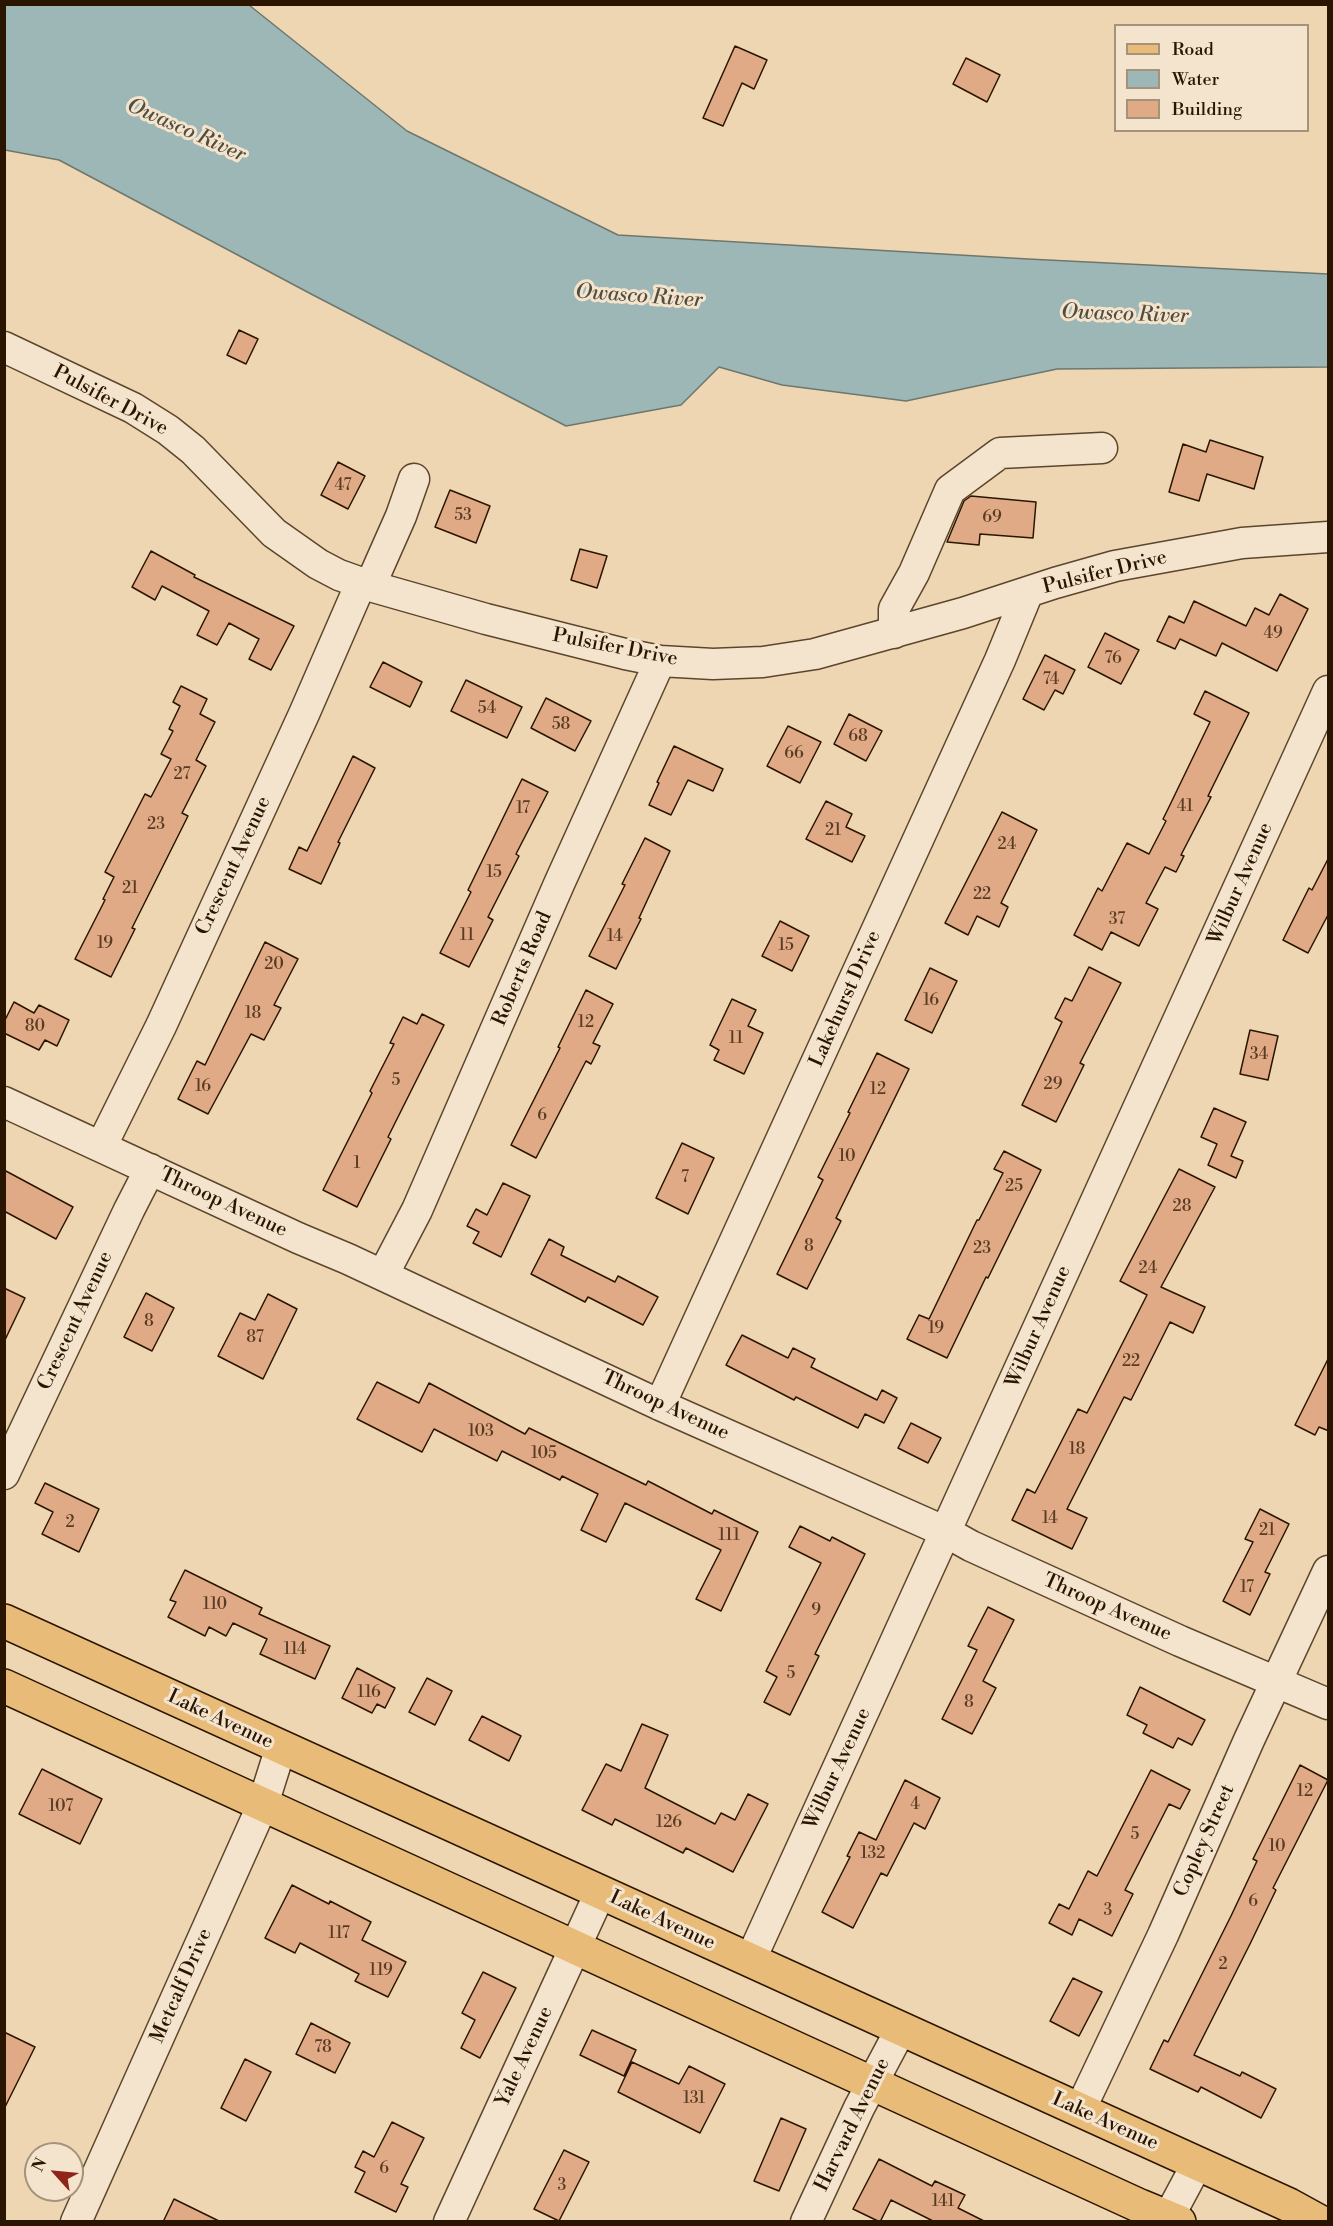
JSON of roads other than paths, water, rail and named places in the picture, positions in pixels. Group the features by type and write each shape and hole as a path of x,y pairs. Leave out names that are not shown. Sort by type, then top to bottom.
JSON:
{"main road":[{"name":"Lake Avenue","path":"4,1621 1289,2205 1320,2222"},
{"path":"4,1686 1171,2220"}],"street":[{"name":"Pulsifer Drive","path":"4,347 133,408 168,429 193,450 274,533 318,564 365,585 497,622 660,661 713,664 763,662 815,654 894,633 1115,566 1242,543 1329,537"},
{"path":"894,633 894,609 914,573 950,490 1000,453 1102,448"},
{"name":"Crescent Avenue","path":"102,1145 166,1016 365,585 401,516 414,479"},
{"name":"Lakehurst Drive","path":"660,1405 995,671 1028,592"},
{"name":"Roberts Road","path":"383,1275 417,1209 660,661"},
{"name":"Wilbur Avenue","path":"750,1961 1329,692"},
{"name":"Throop Avenue","path":"4,1102 102,1145 660,1405 946,1532 971,1546 1169,1636 1329,1704"},
{"name":"Crescent Avenue","path":"4,1474 150,1169"},
{"name":"Copley Street","path":"1080,2110 1163,1935 1276,1682 1329,1571"},
{"name":"Metcalf Drive","path":"76,2222 263,1804 281,1748"},
{"name":"Yale Avenue","path":"449,2222 600,1893"},
{"name":"Harvard Avenue","path":"806,2222 859,2108 901,2029"},
{"path":"1171,2220 1197,2164"}],"water":[{"name":"Owasco River","path":"4,5 249,5 407,131 618,235 1328,274 1328,367 1057,369 906,401 782,385 719,367 681,405 566,426 59,160 5,150"}]}
